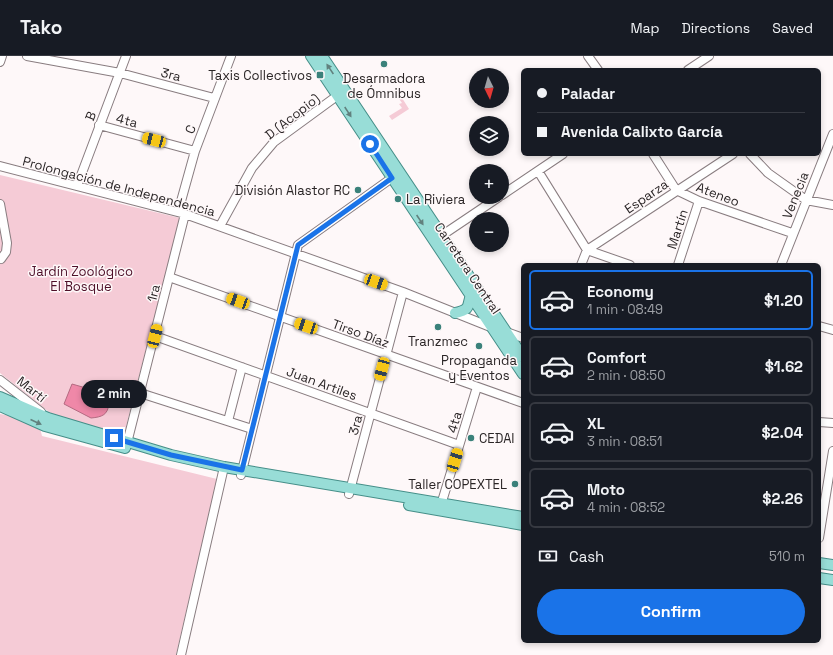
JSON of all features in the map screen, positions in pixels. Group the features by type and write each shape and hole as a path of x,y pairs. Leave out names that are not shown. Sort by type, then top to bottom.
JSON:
{"main road":[{"name":"Carretera Central","path":"311,56 341,93 474,292 506,332 519,352 521,363"},
{"name":"Carretera Central","path":"322,56 341,93"},
{"name":"Carretera Central","path":"474,292 492,328 519,352"},
{"path":"455,313 464,311 469,306 474,292"},
{"path":"0,398 48,418 170,461 440,507 521,525"},
{"path":"0,406 45,426 126,445"},
{"path":"440,507 521,517"},
{"path":"821,563 833,565"},
{"path":"821,578 833,580"}],"street":[{"path":"0,62 2,56"},
{"name":"3ra","path":"27,56 120,73 214,98"},
{"name":"B","path":"77,186 126,56"},
{"name":"C","path":"181,213 195,151 231,56"},
{"path":"588,56 597,68"},
{"path":"692,68 703,58"},
{"name":"D (Acopio)","path":"220,226 252,168 274,142 341,93"},
{"name":"4ta","path":"99,125 195,151"},
{"name":"Venecia","path":"782,263 792,233 833,134"},
{"path":"509,190 560,156"},
{"name":"Ateneo","path":"654,156 676,190 699,201 792,233"},
{"name":"Esparza","path":"587,250 730,156"},
{"path":"752,156 768,173 806,200 833,205"},
{"path":"0,158 9,168"},
{"name":"Prolongación de Independencia","path":"0,166 181,213 403,292 492,328 521,337"},
{"path":"538,171 587,250 624,263"},
{"path":"241,472 298,245 396,175"},
{"name":"Martín","path":"679,263 699,201"},
{"path":"0,204 7,243 6,252 0,261"},
{"path":"438,238 489,204"},
{"name":"1ra","path":"126,445 169,277 181,213"},
{"path":"582,263 587,250"},
{"name":"Tirso Díaz","path":"169,277 521,402"},
{"name":"3ra","path":"349,491 403,292"},
{"path":"821,327 833,330"},
{"name":"Juan Artiles","path":"155,336 459,445"},
{"path":"228,421 242,367"},
{"name":"Martí","path":"0,380 48,418"},
{"name":"4ta","path":"440,507 477,387"},
{"path":"140,392 252,428"},
{"path":"821,422 833,423"},
{"path":"821,526 833,451"},
{"path":"181,655 223,469"}],"green space":[{"path":"397,90 409,109 392,120 389,116 402,108 399,104 402,103 394,92"},
{"name":"Jardín Zoológico El Bosque","path":"0,175 180,218 123,438 54,416 0,373"},
{"path":"0,414 17,417 40,428 42,436 217,479 176,655 0,655"}],"shaded area":[{"path":"72,384 86,388 109,403 106,413 98,417 91,418 64,404"}],"place":[{"name":"Desarmadora de Ómnibus","path":"384,64"},
{"name":"Taxis Collectivos","path":"320,75"},
{"name":"División Alastor RC","path":"358,190"},
{"name":"La Riviera","path":"398,199"},
{"name":"Tranzmec","path":"438,327"},
{"name":"Propaganda y Eventos","path":"479,346"},
{"name":"CEDAI","path":"471,438"},
{"name":"Taller COPEXTEL","path":"515,484"}],"route":[{"path":"114,438 171,455 242,470 298,245 392,178 370,144"}]}
